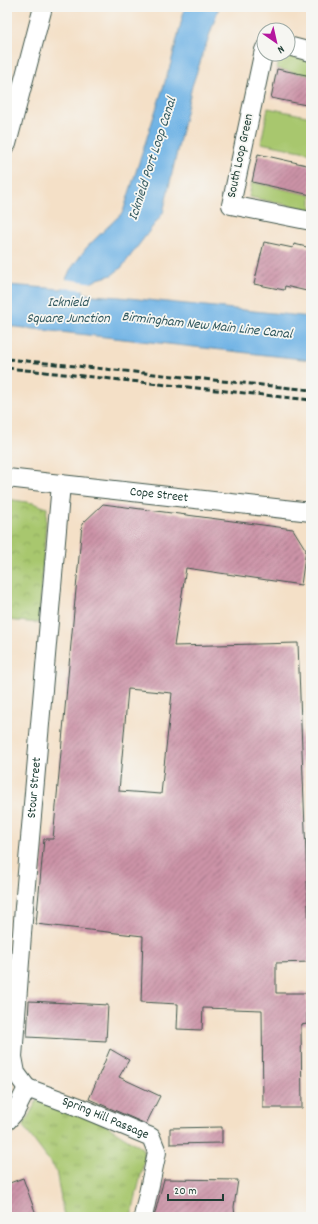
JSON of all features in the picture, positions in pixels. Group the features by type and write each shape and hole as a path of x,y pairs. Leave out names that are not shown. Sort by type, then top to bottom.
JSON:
{"street":[{"path":"7,144 43,7"},
{"path":"296,48 311,52"},
{"name":"South Loop Green","path":"261,62 231,205 311,221"},
{"name":"Cope Street","path":"7,478 311,513"},
{"name":"Stour Street","path":"27,1088 16,1073 13,1057 24,907 61,484"},
{"path":"7,1121 15,1112 27,1088"},
{"name":"Spring Hill Passage","path":"27,1088 79,1107 151,1137 157,1152 143,1217"}],"green space":[{"path":"296,58 311,61 311,76 277,69 278,62 296,62"},
{"path":"268,108 311,117 311,153 261,143"},
{"path":"252,182 311,195 311,210 249,197"},
{"path":"7,499 33,503 47,508 39,623 7,620"},
{"path":"38,1099 94,1118 142,1148 145,1158 131,1217 64,1217 56,1170 23,1126"}],"water":[{"path":"185,7 219,7 192,86 163,213 122,267 112,275 98,279 84,287 83,293 311,317 311,360 7,326 7,285 62,289 70,270 87,247 123,212 171,63"}],"pier":[{"path":"65,279 94,283 86,288 86,290 61,287"}],"building":[{"path":"277,69 311,76 311,106 271,98"},
{"path":"258,154 311,166 311,195 252,182"},
{"path":"264,242 293,248 294,244 311,248 311,292 285,286 284,290 254,284"},
{"path":"103,504 293,529 306,550 301,585 186,568 174,646 298,643 310,962 276,963 276,993 307,993 307,1024 301,1025 302,1108 263,1108 262,1010 203,1008 202,1030 177,1029 178,1004 141,1002 143,936 36,924 44,839 53,839 82,524","holes":["128,689 172,693 161,794 119,791"]},
{"path":"29,1001 108,1005 106,1041 27,1037"},
{"path":"110,1049 129,1060 119,1077 160,1096 146,1124 89,1099"},
{"path":"222,1127 222,1143 170,1144 170,1128"},
{"path":"23,1178 37,1217 7,1217 7,1184"},
{"path":"164,1179 238,1180 234,1207 235,1217 154,1217"}],"railway":[{"path":"7,359 311,390"},
{"path":"7,368 311,400"}],"water label":[{"name":"Icknield Port Loop Canal","path":"153,159"},
{"name":"Icknield Square Junction","path":"68,312"},
{"name":"Birmingham New Main Line Canal","path":"207,326"}]}
